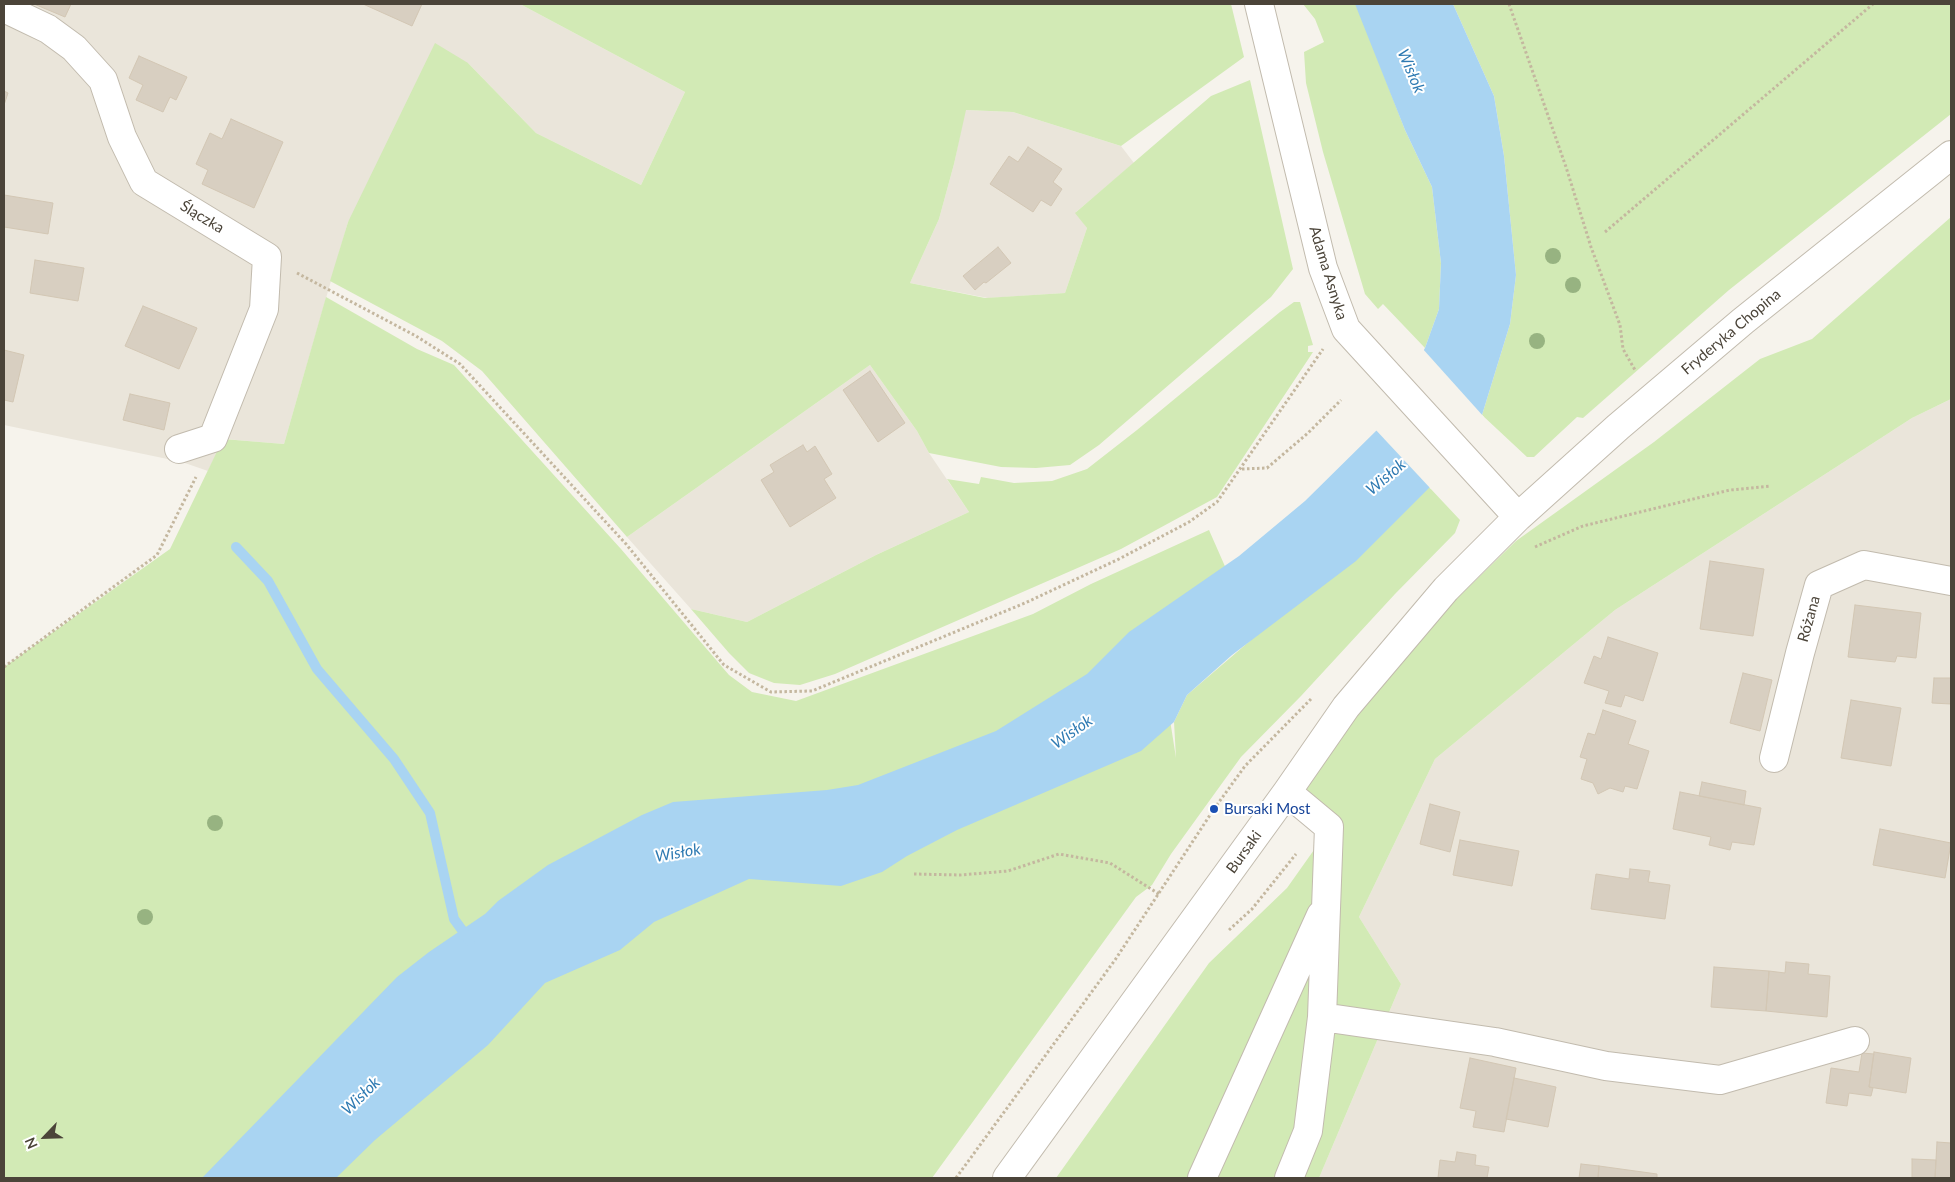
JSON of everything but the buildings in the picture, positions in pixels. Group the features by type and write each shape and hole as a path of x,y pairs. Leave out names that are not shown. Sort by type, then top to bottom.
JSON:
{"street":[{"name":"Adama Asnyka","path":"1259,4 1323,268 1346,329 1518,517"},
{"name":"Ślączka","path":"4,8 55,34 74,48 103,80 122,137 144,182 267,257"},
{"name":"Fryderyka Chopina","path":"1518,517 1618,427 1743,321 1951,155"},
{"path":"179,449 213,438 264,309 267,257"},
{"name":"Bursaki","path":"1007,1178 1287,792 1346,707 1446,589 1518,517"},
{"name":"Różana","path":"1774,758 1819,585 1864,565 1951,581"},
{"path":"1287,792 1329,826 1322,1017 1308,1131 1289,1178"},
{"path":"1202,1178 1327,901"},
{"path":"1322,1017 1495,1042 1606,1066 1720,1080 1855,1041"}],"path":[{"path":"1509,4 1566,167 1591,247 1620,325 1623,349 1636,373"},
{"path":"1605,232 1874,4"},
{"path":"267,257 416,336 460,364 626,544 724,665 771,692 812,691 1024,603 1119,559 1189,522 1217,502 1321,351 1346,329"},
{"path":"1241,469 1267,468 1308,433 1341,400"},
{"path":"4,666 157,555 200,470 213,438"},
{"path":"1533,548 1592,524 1730,490 1771,486"},
{"path":"956,1178 1115,960 1214,809 1245,766 1317,692"},
{"path":"914,874 960,875 1008,871 1059,854 1110,863 1160,894"}],"shaded area":[{"path":"4,4 520,4 685,92 641,185 536,133 468,63 348,222 284,444 224,439 208,471 182,462 4,425"},
{"path":"965,110 1013,112 1121,146 1134,163 1076,212 1087,228 1065,293 988,298 910,283 939,219 954,164"},
{"path":"870,365 917,431 929,453 969,512 876,555 747,622 691,609 627,537"},
{"path":"1951,399 1951,1178 1319,1178 1401,984 1359,917 1435,759 1615,610 1912,418"}],"green space":[{"path":"520,4 1231,4 1244,57 1121,146 1013,112 966,110 939,219 910,283 985,298 1065,293 1087,228 1075,213 1211,96 1250,80 1293,269 1271,297 1099,445 1070,465 1036,468 1001,467 929,453 917,431 870,365 627,537 482,371 442,341 330,281 348,222 435,43 468,63 536,133 641,185 685,92"},
{"path":"1303,4 1355,4 1358,8 1405,130 1432,187 1441,263 1439,309 1425,348 1383,304 1378,309 1365,294 1323,152 1306,83 1304,52 1324,42 1315,19"},
{"path":"1453,4 1951,4 1951,114 1729,290 1583,418 1577,417 1534,457 1527,457 1482,415 1510,324 1516,275 1504,156 1494,96"},
{"path":"1951,217 1951,399 1912,418 1615,610 1435,759 1359,917 1401,984 1319,1178 1056,1178 1209,963 1287,888 1321,840 1287,792 1346,707 1516,541 1654,442 1760,359 1812,339"},
{"path":"326,297 417,349 454,365 621,549 729,675 752,692 796,701 1033,614 1091,584 1209,530 1231,580 1157,637 1176,758 1174,722 1187,695 1429,487 1460,520 1455,533 1241,757 1171,854 1152,885 1136,897 932,1178 4,1178 4,667 170,549 223,439 284,444"},
{"path":"1294,302 1300,302 1313,345 1308,346 1308,352 1313,352 1217,497 1121,549 835,674 800,685 774,683 749,673 691,609 747,622 876,555 969,512 947,479 979,484 981,477 1014,483 1052,481 1087,469"}],"water":[{"name":"Wisłok","path":"1355,4 1453,4 1494,96 1504,156 1516,275 1510,324 1482,415 1432,485 1356,561 1232,655 1187,695 1174,722 1141,751 957,830 907,856 882,872 841,886 749,879 654,922 620,950 545,983 488,1045 375,1140 336,1178 202,1178 397,977 429,952 485,914 498,901 548,865 642,815 673,802 827,790 858,785 996,731 1087,674 1129,632 1239,556 1305,501 1379,428 1425,348 1439,309 1441,263 1432,187 1405,130"}],"pier":[{"path":"1422,348 1484,417 1431,489 1374,428"}],"waterway":[{"path":"236,547 268,581 317,669 394,759 430,813 454,919 470,941"}],"place":[{"name":"Bursaki Most","path":"1214,809"}]}
